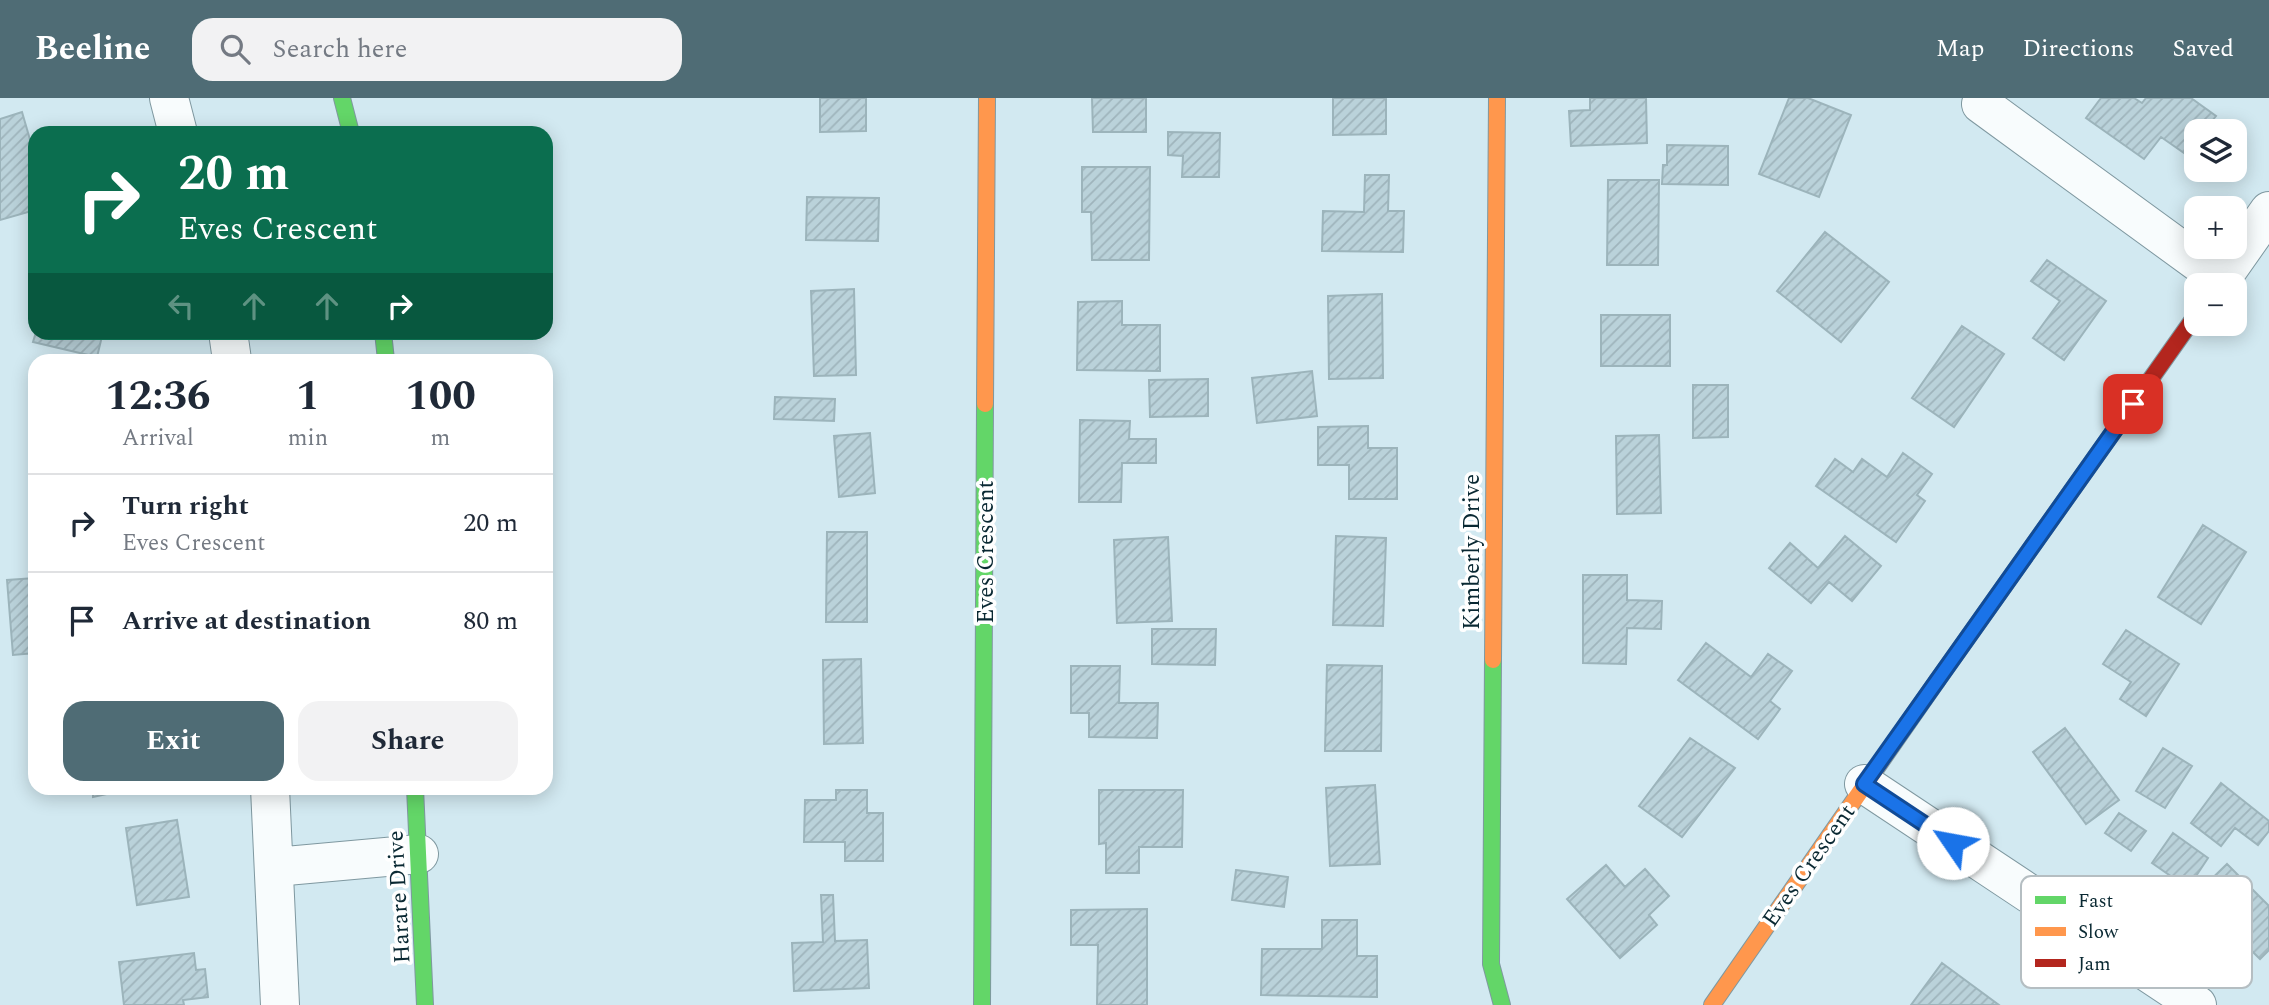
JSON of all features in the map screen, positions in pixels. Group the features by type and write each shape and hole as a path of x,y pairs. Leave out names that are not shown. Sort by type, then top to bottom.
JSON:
{"street":[{"path":"169,98 176,126"},
{"path":"342,98 349,126"},
{"name":"Eves Crescent","path":"982,1005 987,98"},
{"name":"Kimberly Drive","path":"1497,98 1491,964 1502,1005"},
{"path":"1981,104 2207,273"},
{"path":"2225,273 2269,211"},
{"name":"Eves Crescent","path":"1712,1005 1864,784 2184,332"},
{"path":"1864,784 2021,888"},
{"path":"270,795 280,1005"},
{"name":"Harare Drive","path":"415,795 425,1005"},
{"path":"275,866 419,854"},
{"path":"2171,988 2197,1005"}],"building":[{"path":"820,98 866,98 866,131 820,132"},
{"path":"1092,98 1146,98 1146,132 1093,132"},
{"path":"1333,98 1386,98 1386,134 1333,135"},
{"path":"1590,98 1646,98 1647,143 1571,146 1569,111 1590,110"},
{"path":"1789,98 1808,98 1851,115 1819,197 1759,174"},
{"path":"2101,98 2134,98 2142,103 2146,98 2191,98 2216,116 2214,119 2184,119 2184,153 2161,137 2144,159 2086,118"},
{"path":"22,112 28,133 28,212 0,220 0,119"},
{"path":"1168,132 1220,133 1219,177 1182,177 1183,156 1168,155"},
{"path":"1667,145 1728,146 1728,185 1662,184 1663,165 1667,165"},
{"path":"1082,167 1150,167 1149,260 1092,260 1091,212 1082,212"},
{"path":"1365,175 1389,175 1388,211 1404,211 1403,252 1322,251 1323,211 1364,212"},
{"path":"1608,180 1659,180 1658,265 1607,265"},
{"path":"807,197 879,198 878,241 806,240"},
{"path":"1825,232 1889,282 1841,342 1777,291"},
{"path":"2047,260 2106,301 2064,360 2033,338 2060,301 2031,281"},
{"path":"854,289 856,375 814,376 811,291"},
{"path":"1382,294 1383,378 1329,379 1328,296"},
{"path":"1122,301 1122,325 1160,325 1160,371 1077,370 1078,302"},
{"path":"1601,315 1670,315 1670,366 1601,366"},
{"path":"1962,326 2004,354 1954,427 1912,398"},
{"path":"101,340 98,354 84,354 33,342"},
{"path":"1312,371 1317,416 1257,423 1252,378"},
{"path":"1208,379 1208,416 1150,417 1149,380"},
{"path":"1693,385 1728,385 1728,437 1693,438"},
{"path":"775,397 835,399 834,421 774,419"},
{"path":"1080,420 1130,421 1129,439 1156,439 1156,463 1122,463 1121,502 1079,502"},
{"path":"1368,426 1368,448 1397,448 1397,499 1349,499 1349,465 1318,465 1318,427"},
{"path":"870,433 875,493 839,497 834,436"},
{"path":"1659,435 1661,513 1617,514 1616,436"},
{"path":"1903,453 1932,474 1917,495 1925,501 1896,542 1816,486 1835,459 1853,472 1862,459 1887,477"},
{"path":"2203,525 2246,552 2201,624 2158,597"},
{"path":"827,532 867,532 867,622 826,622"},
{"path":"1336,536 1386,538 1383,626 1333,625"},
{"path":"1845,536 1881,566 1852,601 1829,582 1811,603 1769,568 1790,543 1818,568"},
{"path":"1168,537 1172,621 1117,623 1114,540"},
{"path":"1583,575 1627,575 1627,600 1662,601 1661,629 1627,628 1626,664 1583,663"},
{"path":"28,578 28,654 13,655 7,580"},
{"path":"1152,629 1216,629 1215,665 1152,664"},
{"path":"2126,630 2179,664 2146,716 2120,699 2131,682 2103,664"},
{"path":"1706,643 1751,677 1768,654 1792,671 1770,701 1780,709 1758,739 1678,680"},
{"path":"861,659 863,743 824,744 823,660"},
{"path":"1327,665 1382,666 1381,751 1325,751"},
{"path":"1071,666 1120,666 1119,703 1158,703 1157,738 1089,737 1089,713 1071,713"},
{"path":"2065,728 2119,800 2086,824 2033,752"},
{"path":"1690,738 1735,768 1682,837 1639,806"},
{"path":"2163,748 2192,766 2165,808 2136,791"},
{"path":"2221,783 2269,821 2269,831 2258,845 2235,828 2221,846 2191,823"},
{"path":"1375,785 1380,864 1330,866 1326,788"},
{"path":"836,790 867,790 867,813 883,813 883,861 845,861 845,842 804,842 805,800 836,800"},
{"path":"1099,790 1183,790 1182,847 1139,847 1139,873 1106,873 1106,843 1099,844"},
{"path":"2119,813 2146,831 2131,851 2105,833"},
{"path":"177,820 189,897 137,905 126,828"},
{"path":"2173,833 2208,858 2196,876 2171,876 2152,863"},
{"path":"2227,864 2239,876 2215,876"},
{"path":"1606,865 1625,887 1645,869 1669,896 1649,915 1657,925 1620,958 1567,899"},
{"path":"1236,870 1288,877 1284,907 1232,900"},
{"path":"2252,889 2269,906 2269,950 2260,959 2252,951"},
{"path":"821,895 833,895 835,941 867,940 869,988 794,991 792,943 823,942"},
{"path":"1147,909 1147,1005 1097,1005 1098,945 1071,945 1071,910"},
{"path":"1322,920 1357,920 1357,956 1377,956 1377,997 1261,995 1262,949 1322,949"},
{"path":"194,953 196,970 205,969 208,997 183,1000 184,1005 124,1005 119,962"},
{"path":"1942,963 1999,1005 1911,1005"}],"traffic: fast":[{"path":"342,98 349,126"},
{"path":"384,340 385,354"},
{"path":"982,1005 985,404"},
{"path":"1493,660 1491,964 1502,1005"},
{"path":"415,795 425,1005"}],"traffic: slow":[{"path":"985,404 987,98"},
{"path":"1493,660 1497,98"},
{"path":"1712,1005 1937,681"}],"traffic: jam":[{"path":"1937,681 2184,332"}],"route":[{"path":"1953,843 1864,784 2133,404"}]}
